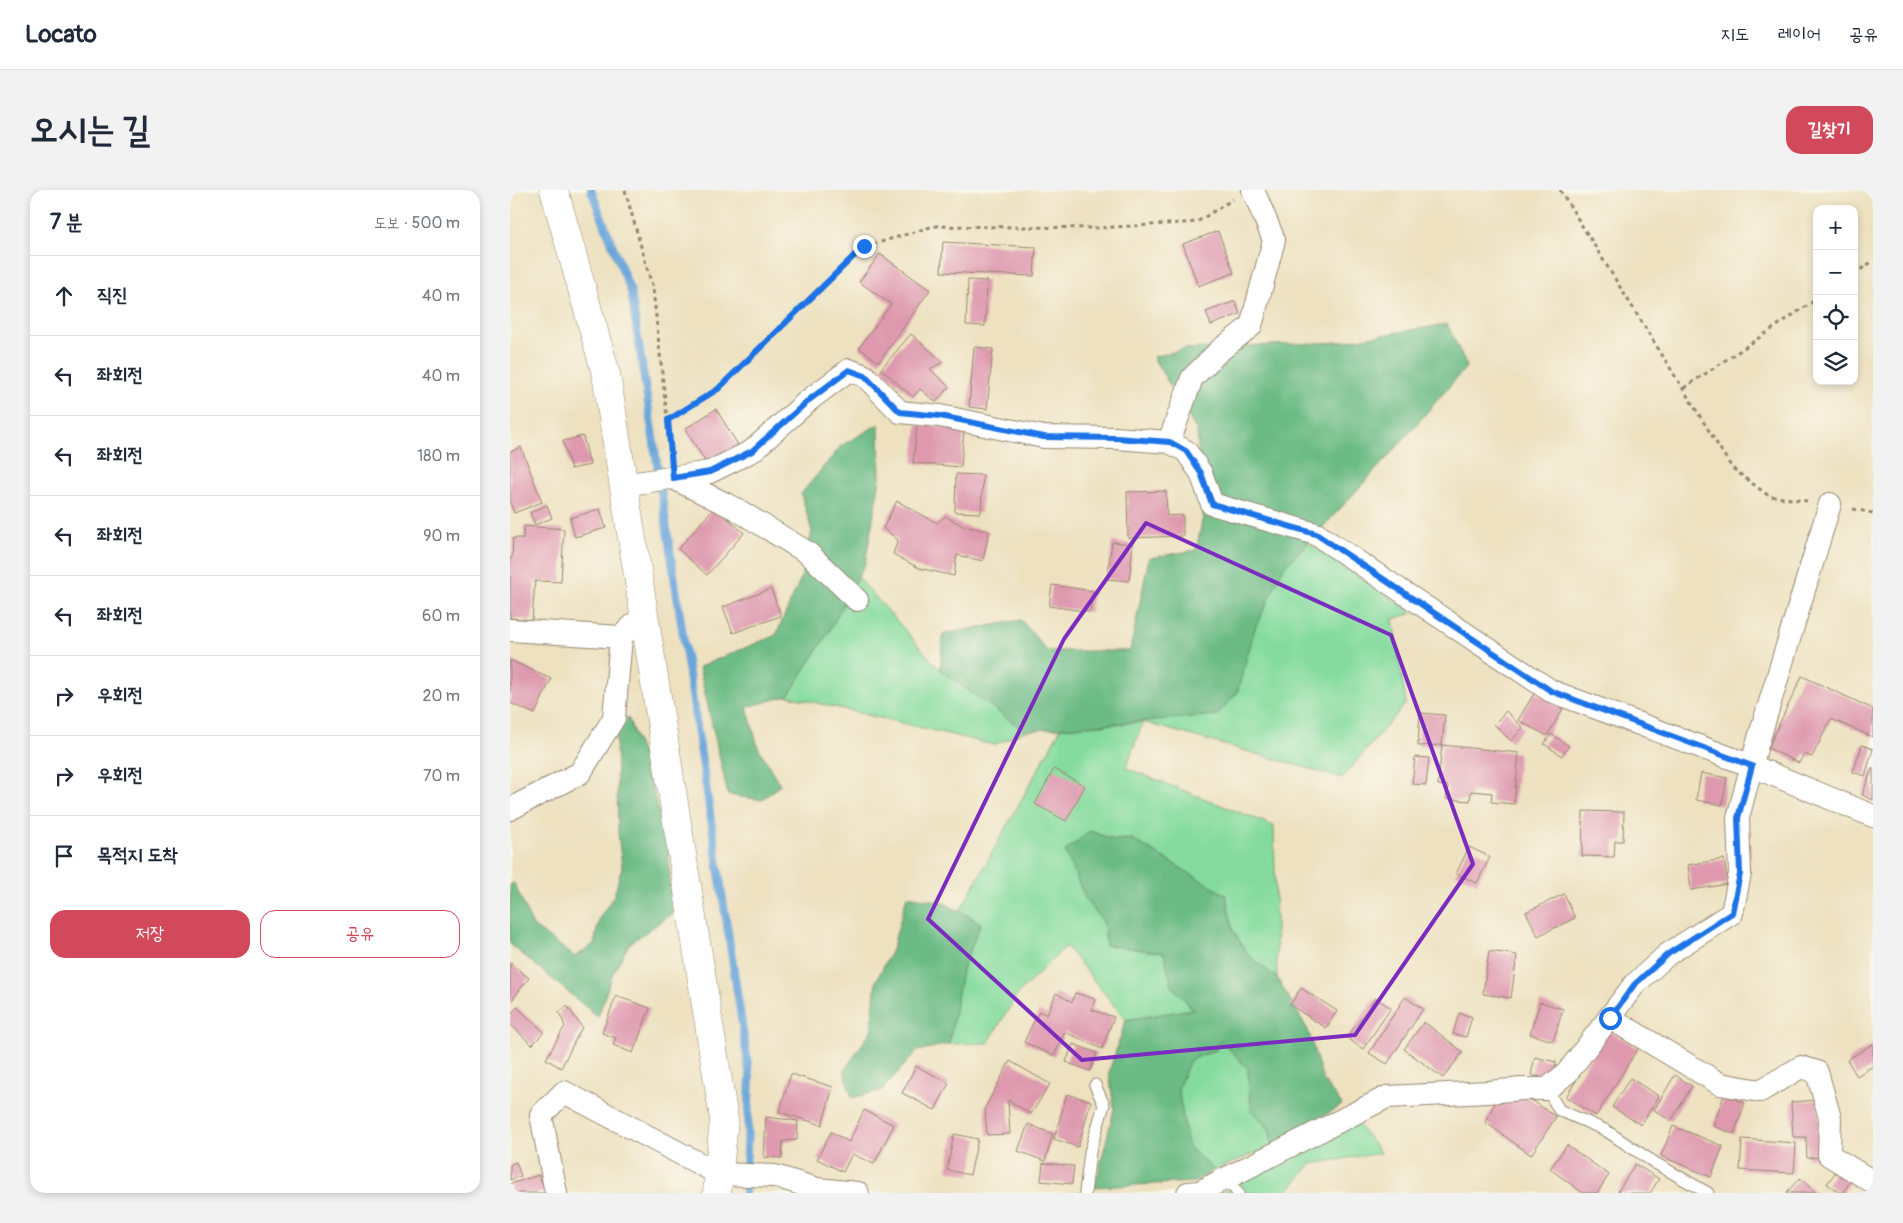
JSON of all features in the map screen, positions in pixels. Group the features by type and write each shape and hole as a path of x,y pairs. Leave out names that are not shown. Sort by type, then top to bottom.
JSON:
{"street":[{"path":"554,190 606,374 628,485 644,615 724,1119 721,1181"},
{"path":"1170,442 1192,378 1219,351 1251,326 1274,240 1246,193"},
{"path":"628,485 710,472 752,451 809,400 849,370 865,376 900,412 940,416 1044,437 1116,438 1170,442 1186,451 1201,473 1212,504 1316,534 1551,691 1752,766 1873,816"},
{"path":"673,478 736,509 808,553 857,600"},
{"path":"1188,1193 1232,1186 1387,1097 1488,1092 1522,1088 1547,1089 1568,1073 1634,985 1668,954 1732,913 1740,874 1738,818 1830,504"},
{"path":"510,809 580,774 614,718 621,637 644,615"},
{"path":"510,630 621,637"},
{"path":"1610,1018 1720,1084 1760,1091 1801,1067 1817,1072 1830,1118 1829,1155 1873,1182"},
{"path":"556,1193 540,1116 564,1092 721,1181 776,1176 817,1189 858,1193"}],"lane":[{"path":"1085,1193 1090,1152 1104,1105 1095,1085"},
{"path":"1547,1089 1559,1110 1605,1130 1655,1163 1708,1193"}],"path":[{"path":"625,190 653,289 673,478"},
{"path":"1560,190 1732,468 1769,496 1830,504 1873,513"},
{"path":"668,420 718,389 864,246 934,226 1100,228 1197,222 1246,193"},
{"path":"1858,271 1873,262"},
{"path":"1684,388 1813,302"}],"highlighted area":[{"path":"1146,523 1391,635 1473,864 1355,1035 1082,1060 928,919 1064,639"}],"green space":[{"path":"1447,324 1467,366 1395,449 1284,567 1255,628 1237,693 1217,715 1025,731 940,670 943,634 1021,620 1047,651 1130,651 1149,558 1196,550 1203,517 1197,431 1153,357 1185,349 1339,342"},
{"path":"879,424 880,479 865,564 828,633 788,696 747,707 758,747 780,785 762,800 728,795 699,667 776,635 801,578 812,531 801,494 841,446"},
{"path":"1308,543 1413,613 1393,619 1406,703 1342,778 1143,722 1126,768 1274,826 1277,978 1248,955 1233,930 1225,895 1132,839 1114,840 1090,831 1086,900 1104,923 1106,945 1165,953 1172,986 1193,1009 1126,1020 1066,946 1017,995 988,1043 949,1044 962,970 981,923 960,911 1061,728 1142,722 1237,693 1255,628 1284,567"},
{"path":"858,577 940,670 1025,731 994,745 788,696 828,633"},
{"path":"628,717 646,766 668,846 672,914 629,944 612,975 598,1017 510,944 510,885 514,883 533,926 575,957 594,944 600,917 614,896 622,867 618,832 616,734"},
{"path":"1090,831 1114,840 1132,839 1226,895 1233,930 1248,955 1277,978 1308,1030 1323,1080 1342,1105 1273,1146 1269,1129 1251,1110 1248,1069 1221,1040 1216,1050 1190,1060 1178,1088 1188,1146 1214,1170 1195,1182 1095,1187 1114,1109 1109,1072 1126,1020 1193,1009 1172,986 1164,953 1106,945 1104,923 1086,900 1065,851"},
{"path":"907,896 942,902 981,923 962,970 949,1044 917,1051 882,1090 852,1098 844,1071 871,1031 876,981 892,950"},
{"path":"1222,1039 1248,1069 1251,1110 1269,1129 1273,1146 1214,1170 1188,1146 1178,1088 1190,1060 1216,1050"},
{"path":"1356,1122 1381,1153 1311,1164 1286,1193 1221,1193"}],"building":[{"path":"1218,231 1234,273 1198,286 1183,244"},
{"path":"943,242 1036,247 1034,276 941,272"},
{"path":"880,254 930,290 879,362 859,348 891,304 859,282"},
{"path":"968,280 987,281 985,326 966,325"},
{"path":"1235,301 1240,314 1211,325 1206,312"},
{"path":"911,334 943,362 930,369 949,387 936,402 920,389 913,397 881,369"},
{"path":"974,347 993,349 987,409 969,407"},
{"path":"716,409 738,445 707,464 685,429"},
{"path":"917,425 964,429 961,467 913,463"},
{"path":"583,436 590,465 571,469 563,441"},
{"path":"521,447 542,502 514,513 510,503 510,452"},
{"path":"956,474 983,475 981,513 955,512"},
{"path":"1166,491 1167,516 1183,515 1183,536 1128,538 1127,492"},
{"path":"897,501 937,523 945,516 963,526 989,531 983,561 957,555 954,576 919,568 893,554 898,540 883,528"},
{"path":"547,505 552,518 535,525 530,513"},
{"path":"715,507 744,533 707,575 678,549"},
{"path":"600,509 606,528 575,537 570,518"},
{"path":"524,526 564,529 561,582 535,581 532,620 510,618 510,558 512,558 513,538 523,538"},
{"path":"1112,542 1133,544 1129,581 1107,579"},
{"path":"1052,585 1093,591 1090,612 1049,606"},
{"path":"771,589 781,616 733,633 723,607"},
{"path":"510,660 551,679 535,714 510,703"},
{"path":"1802,676 1873,709 1873,737 1831,719 1812,757 1804,754 1799,763 1768,748"},
{"path":"1535,692 1563,709 1547,736 1518,720"},
{"path":"1506,711 1523,728 1511,741 1494,724"},
{"path":"1420,713 1445,715 1442,745 1418,746"},
{"path":"1551,734 1569,746 1562,756 1544,744"},
{"path":"1442,745 1519,753 1514,804 1491,802 1492,793 1471,791 1470,801 1446,799 1448,786 1438,785"},
{"path":"1862,745 1873,749 1865,776 1853,772"},
{"path":"1415,757 1429,758 1426,785 1412,784"},
{"path":"1873,767 1873,800 1862,795"},
{"path":"1054,769 1085,786 1066,821 1035,804"},
{"path":"1701,773 1727,778 1722,805 1696,800"},
{"path":"1583,811 1624,812 1623,841 1615,841 1614,857 1582,856"},
{"path":"1469,847 1490,857 1477,883 1456,874"},
{"path":"1724,859 1728,884 1691,890 1688,865"},
{"path":"1564,894 1575,918 1538,936 1526,912"},
{"path":"1489,951 1517,955 1511,998 1483,994"},
{"path":"510,963 529,978 510,1003"},
{"path":"1301,988 1337,1011 1326,1028 1290,1005"},
{"path":"1056,993 1072,1002 1075,993 1095,999 1092,1010 1114,1017 1102,1049 1065,1032 1054,1056 1024,1042 1039,1011 1047,1015"},
{"path":"616,996 650,1008 633,1053 613,1045 616,1038 602,1033"},
{"path":"1405,997 1423,1009 1387,1064 1369,1053"},
{"path":"1375,998 1391,1008 1363,1049 1347,1038"},
{"path":"1540,1002 1563,1009 1553,1041 1530,1034"},
{"path":"567,1006 582,1027 561,1068 546,1059 565,1026 559,1012"},
{"path":"517,1007 544,1032 532,1045 510,1024 510,1015"},
{"path":"1459,1013 1472,1017 1466,1037 1453,1034"},
{"path":"1424,1022 1463,1052 1443,1078 1404,1049"},
{"path":"1607,1030 1638,1048 1596,1116 1566,1097"},
{"path":"1073,1044 1097,1053 1090,1071 1066,1062"},
{"path":"1873,1044 1873,1066 1857,1076 1847,1060"},
{"path":"1535,1057 1556,1062 1553,1080 1531,1075"},
{"path":"1010,1061 1050,1084 1031,1114 1008,1100 1010,1134 987,1135 985,1108"},
{"path":"916,1066 949,1083 935,1110 902,1093"},
{"path":"791,1074 833,1087 822,1125 779,1112"},
{"path":"1675,1075 1692,1086 1671,1121 1654,1110"},
{"path":"1630,1078 1659,1096 1641,1125 1612,1107"},
{"path":"1067,1094 1091,1101 1078,1147 1054,1139"},
{"path":"1724,1095 1745,1103 1734,1134 1713,1126"},
{"path":"1526,1096 1556,1117 1531,1155 1485,1122 1497,1099"},
{"path":"1818,1100 1822,1157 1807,1158 1806,1137 1793,1137 1791,1102"},
{"path":"864,1110 894,1125 874,1164 852,1154 843,1172 817,1159 831,1132 849,1142"},
{"path":"766,1117 798,1121 797,1140 783,1141 782,1158 764,1157"},
{"path":"1028,1124 1053,1134 1045,1161 1018,1151"},
{"path":"1673,1126 1723,1146 1711,1177 1661,1156"},
{"path":"954,1134 978,1139 970,1175 947,1170"},
{"path":"1742,1139 1796,1143 1794,1173 1740,1170"},
{"path":"1567,1145 1609,1175 1597,1193 1583,1193 1550,1169"},
{"path":"516,1162 521,1176 510,1180 510,1165"},
{"path":"1043,1163 1074,1166 1072,1184 1041,1181"},
{"path":"1635,1164 1659,1179 1650,1193 1617,1193"},
{"path":"1837,1170 1851,1180 1843,1193 1827,1184"},
{"path":"539,1175 546,1193 510,1193 510,1184"},
{"path":"1800,1178 1816,1193 1786,1193"}],"waterway":[{"path":"591,190 631,292 750,1077 745,1193"}],"route":[{"path":"864,246 718,389 668,420 673,478 710,472 752,451 809,400 849,370 865,376 900,412 940,416 1044,437 1116,438 1170,442 1186,451 1201,473 1212,504 1262,520 1316,534 1551,691 1752,766 1738,818 1740,874 1732,913 1668,954 1634,985 1610,1018"}]}
